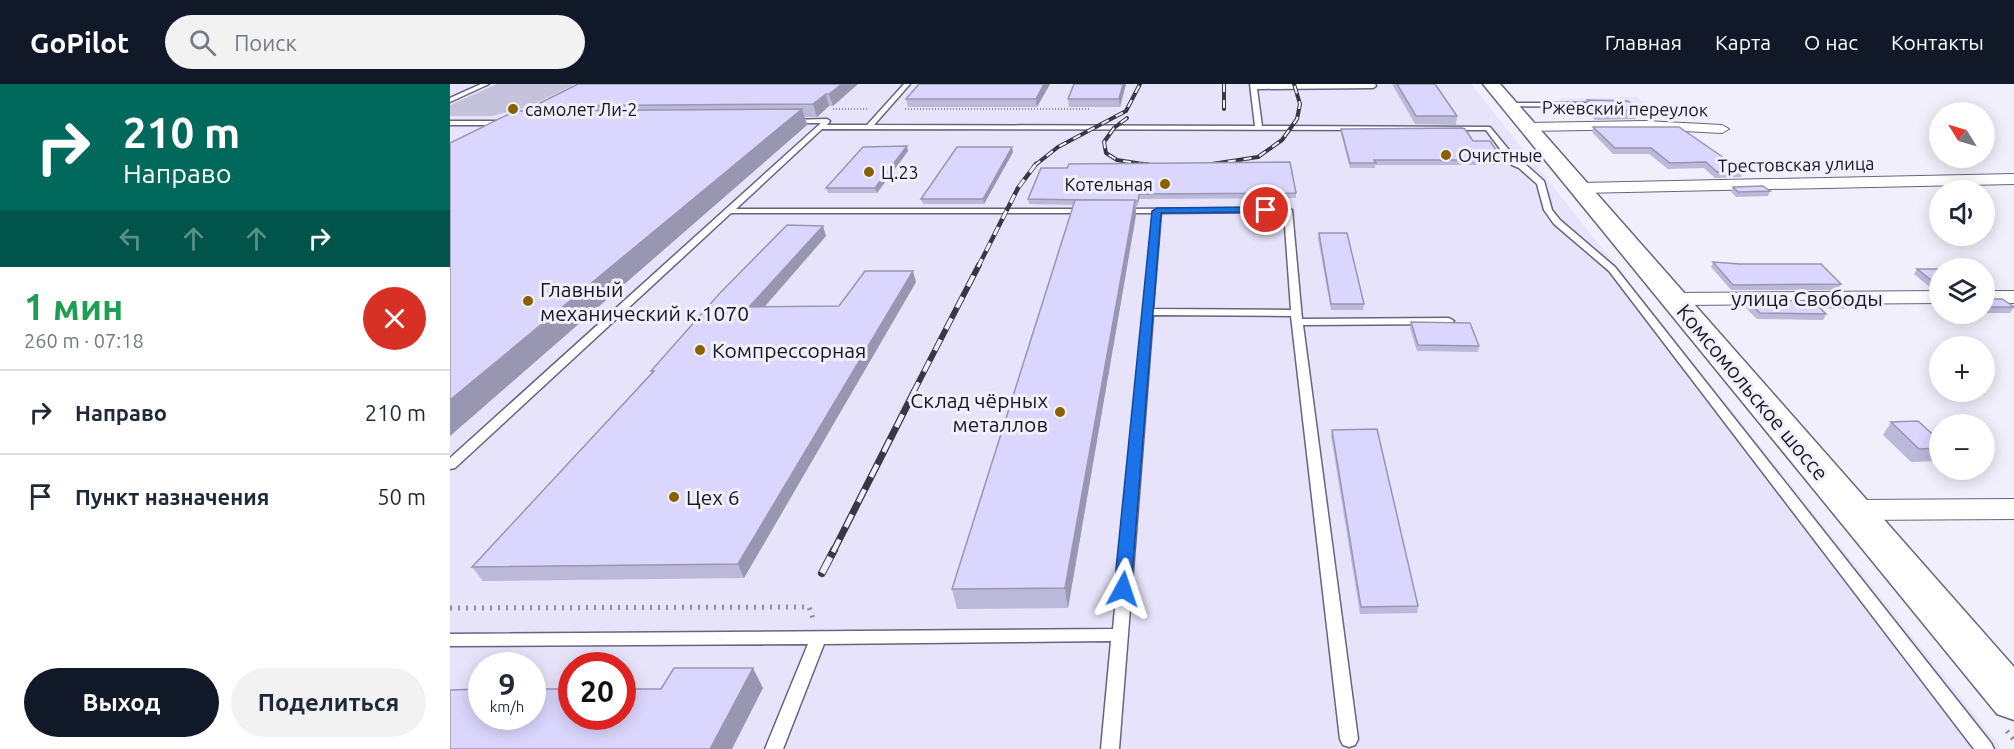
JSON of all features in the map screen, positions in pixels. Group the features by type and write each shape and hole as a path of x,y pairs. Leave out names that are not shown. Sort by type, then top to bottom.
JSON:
{"main road":[{"name":"Комсомольское шоссе","path":"1509,105 2014,700"}],"street":[{"name":"Ржевский переулок","path":"1509,105 1645,124 1722,129"},
{"name":"Трестовская улица","path":"1580,188 2014,179"},
{"name":"улица Свободы","path":"1674,299 1929,297"},
{"path":"1995,297 2014,297"},
{"path":"1853,510 2014,509"}],"lane":[{"path":"450,100 486,84"},
{"path":"868,127 907,84"},
{"path":"1259,128 1253,86 1373,86 1372,84"},
{"path":"1509,105 1609,105"},
{"path":"450,465 827,121 781,121"},
{"path":"491,133 512,123"},
{"path":"452,124 523,123"},
{"path":"822,127 1488,128 1515,163 1522,166 1541,183 1548,210 1553,218 1612,269 1985,749"},
{"path":"1110,211 1288,210 1297,317 1349,739"},
{"path":"729,212 1098,211"},
{"path":"1110,749 1157,211"},
{"path":"1148,312 1449,321"},
{"path":"450,640 1119,635"},
{"path":"774,749 819,637"}],"path":[{"path":"450,608 809,607 819,637"}],"shaded area":[{"path":"450,84 1471,84 2002,749 450,749"},
{"path":"497,84 575,84 528,107 492,116 450,116 450,105"},
{"path":"1637,97 1658,113 1629,117 1579,117 1562,105 1559,99"}],"building":[{"path":"578,84 842,84 813,104 534,106"},
{"path":"919,84 1044,84 1036,99 906,99"},
{"path":"1074,84 1123,84 1119,99 1068,99"},
{"path":"1397,84 1435,84 1457,116 1416,116"},
{"path":"1587,100 1628,101 1639,110 1597,111"},
{"name":"Главный механический к.1070","path":"802,109 450,400 450,143 515,111"},
{"path":"1593,127 1679,127 1743,171 1717,172 1706,162 1670,163 1651,148 1615,148"},
{"path":"1462,128 1473,141 1490,141 1503,160 1374,160 1376,163 1350,163 1341,129"},
{"name":"Ц.23","path":"907,146 875,188 826,188 863,147"},
{"path":"957,147 1012,147 983,199 921,199"},
{"name":"Котельная","path":"1290,162 1296,193 1139,194 1138,201 1028,199 1041,168 1067,168 1069,164"},
{"path":"1763,186 1770,191 1738,192 1733,187"},
{"name":"Склад чёрных металлов","path":"1075,200 1135,200 1065,588 952,589"},
{"name":"Цех 6","path":"787,225 823,226 749,307 839,306 865,271 913,271 738,564 472,567 654,371 651,371 720,293"},
{"path":"1319,233 1347,233 1364,304 1331,304"},
{"path":"1713,262 1821,264 1841,284 1733,285"},
{"path":"1917,269 1929,269 1929,278"},
{"path":"1995,299 2002,299 2014,307 1995,307"},
{"path":"1858,300 1861,303 1813,301 1826,314 1760,313 1748,301"},
{"path":"1411,322 1470,323 1479,346 1418,345"},
{"path":"1918,421 1929,431 1929,449 1919,449 1891,422"},
{"path":"1377,429 1418,606 1361,607 1332,430"},
{"path":"674,668 753,668 710,749 450,749 450,690 468,689 468,730 546,730 546,689 558,689 558,730 636,730 636,689 661,689"}],"railway":[{"path":"1035,165 1058,147 1126,111 1140,84"},
{"path":"1224,84 1224,109"},
{"path":"1212,164 1258,157 1282,140 1297,119 1300,104 1294,84"},
{"path":"1127,118 1114,128 1104,142 1106,153 1117,160 1149,165 1143,164"},
{"path":"978,267 1018,188 1035,165"},
{"path":"913,393 979,265"},
{"path":"833,552 914,392"},
{"path":"822,573 834,550"}],"place":[{"name":"самолет Ли-2","path":"513,109"},
{"name":"Очистные","path":"1446,155"},
{"name":"Ц.23","path":"869,172"},
{"name":"Котельная","path":"1165,184"},
{"name":"Главный механический к.1070","path":"528,301"},
{"name":"Компрессорная","path":"700,350"},
{"name":"Склад чёрных металлов","path":"1060,412"},
{"name":"Цех 6","path":"674,497"}],"route":[{"path":"1123,589 1157,211 1266,210"}]}
